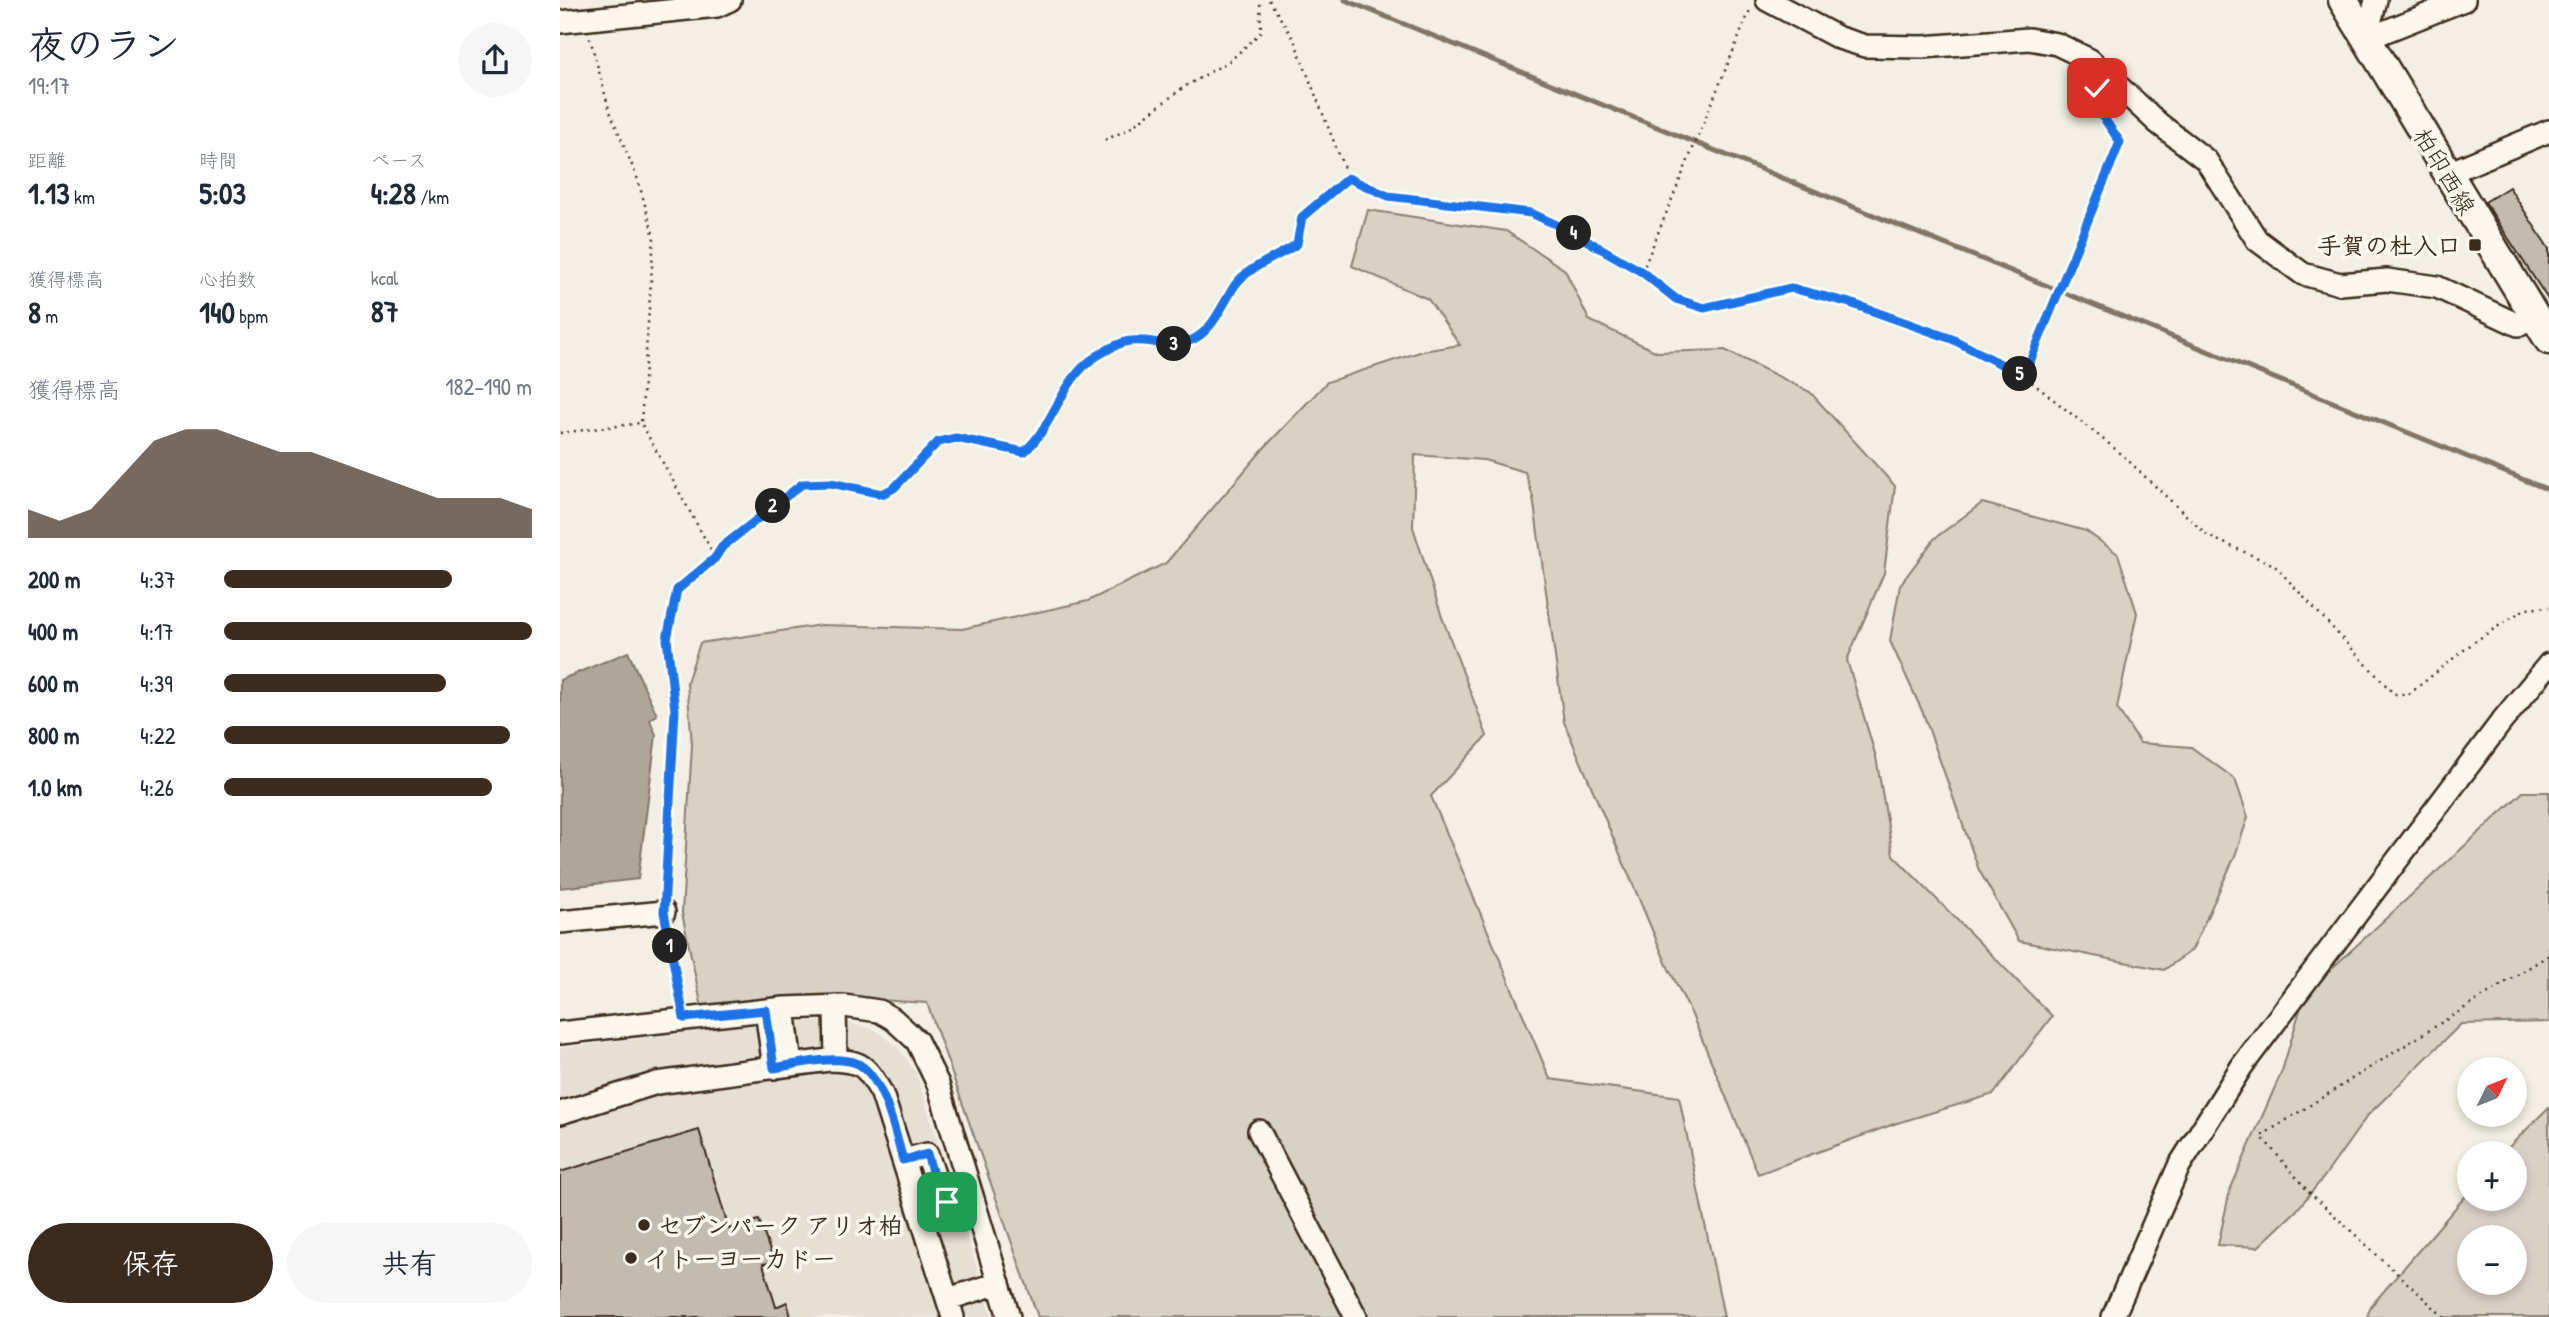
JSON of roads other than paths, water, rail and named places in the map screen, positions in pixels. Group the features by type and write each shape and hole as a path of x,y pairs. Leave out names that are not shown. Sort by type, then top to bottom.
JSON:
{"main road":[{"name":"柏印西線","path":"2343,0 2549,340"}],"street":[{"path":"560,22 582,8 594,19 717,6 730,0"},
{"path":"1767,0 1839,38 1865,46 1923,47 2029,39 2057,44 2090,60 2158,123 2206,160 2257,240 2303,274 2340,284 2387,281 2437,287 2518,325 2534,316"},
{"path":"2366,39 2376,0"},
{"path":"2366,39 2464,0"},
{"path":"2446,174 2549,131"},
{"path":"2113,1317 2179,1167 2242,1066 2502,721 2549,664"},
{"path":"560,922 664,912"},
{"path":"835,1006 836,1060"},
{"path":"560,1033 775,1009 835,1006 879,1011 893,1019 917,1041 938,1084 1009,1317"},
{"path":"775,1009 782,1067"},
{"path":"560,1113 657,1083 836,1060 863,1065 882,1094 951,1308 999,1283"},
{"path":"1259,1132 1356,1317"},
{"path":"903,1160 928,1156 943,1201 971,1193"}],"waterway":[{"path":"1345,0 2549,490"}],"place":[{"name":"手賀の杜入口","path":"2475,245"},
{"name":"セブンパーク アリオ柏","path":"644,1225"},
{"name":"イトーヨーカドー","path":"631,1258"}]}
